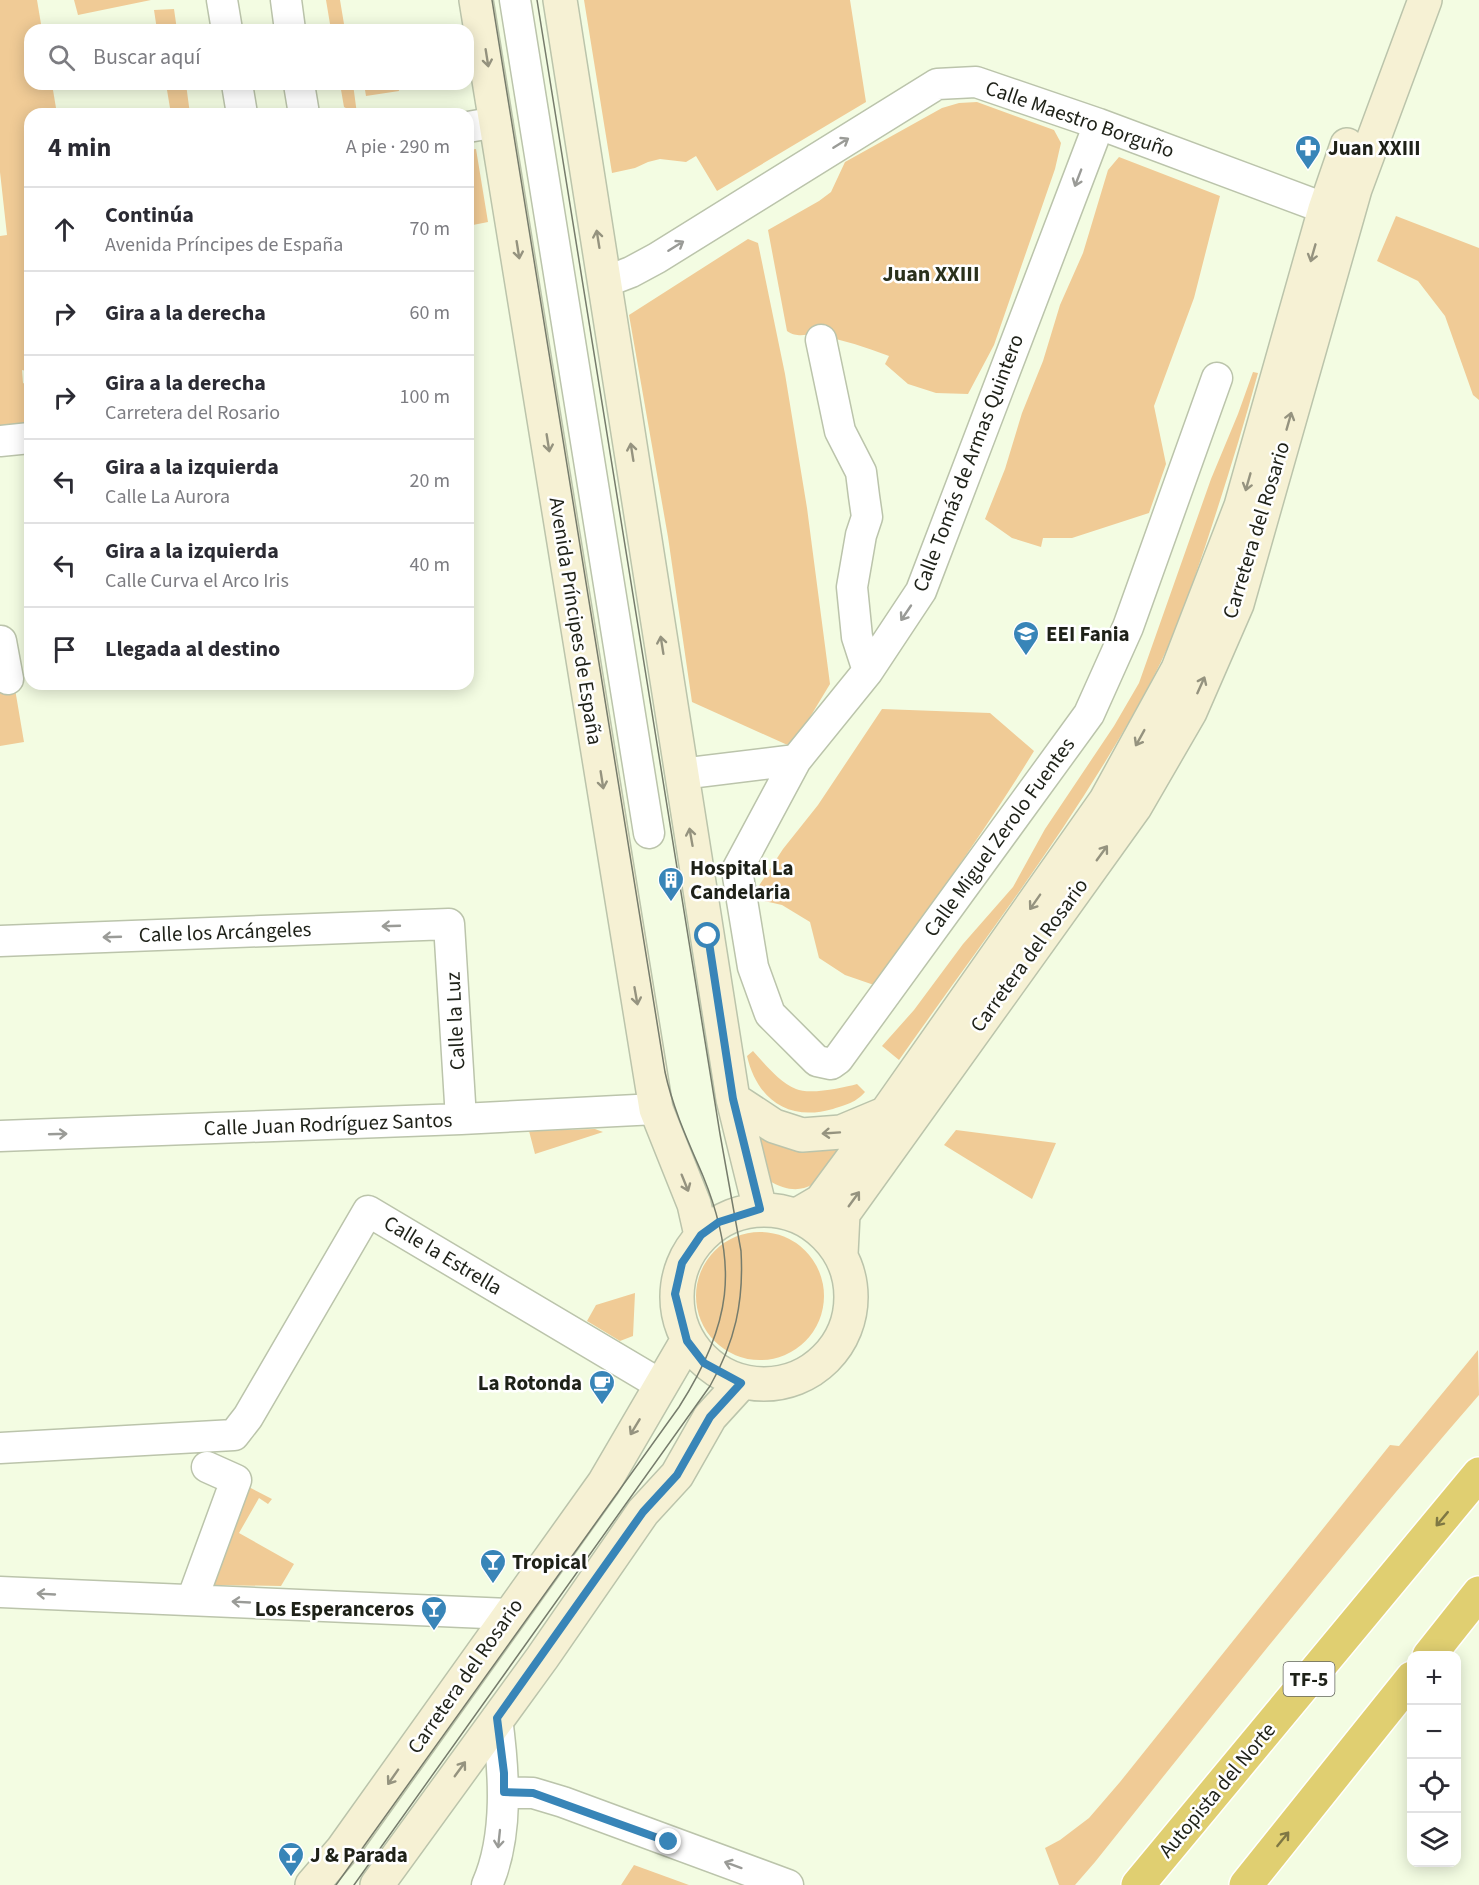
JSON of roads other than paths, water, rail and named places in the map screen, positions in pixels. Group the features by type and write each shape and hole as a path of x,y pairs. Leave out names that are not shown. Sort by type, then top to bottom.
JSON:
{"highway":[{"name":"Autopista del Norte","path":"1138,1885 1479,1474"},
{"path":"1434,1651 1479,1593"},
{"path":"1438,1651 1479,1626"},
{"path":"1246,1885 1407,1684"}],"main road":[{"name":"Avenida Príncipes de España","path":"476,0 483,124 656,1109 694,1204 701,1235"},
{"path":"560,0 733,1099 760,1209"},
{"name":"Carretera del Rosario","path":"841,1254 843,1214 1135,807 1190,712 1237,604 1337,213 1333,181 1401,0"},
{"name":"Carretera del Rosario","path":"797,1215 821,1201 886,1113 1106,800 1178,669 1241,507 1337,213 1355,189 1425,0"},
{"path":"733,1099 774,1126 802,1135 841,1132 886,1113"},
{"path":"760,1209 797,1215 822,1231 841,1254 852,1283 849,1322 831,1356 798,1380 759,1386 741,1383 704,1363 687,1341 675,1294 682,1263 701,1235 719,1222 760,1209"},
{"name":"Carretera del Rosario","path":"312,1885 342,1850 604,1483 687,1341"},
{"path":"377,1885 643,1512 677,1475 710,1417 741,1383"}],"street":[{"path":"222,0 226,24"},
{"path":"286,0 290,24"},
{"name":"Avenida Príncipes de España","path":"515,0 650,833"},
{"name":"Calle Maestro Borguño","path":"605,282 631,272 657,258 937,84 976,82 1099,124 1337,213"},
{"path":"238,90 241,108"},
{"path":"300,90 303,108"},
{"name":"Calle Tomás de Armas Quintero","path":"737,870 796,760 868,670 921,591 1099,124"},
{"path":"821,340 840,431 861,472 867,517 861,535 852,587 857,637 868,670"},
{"name":"Calle Miguel Zerolo Fuentes","path":"737,870 753,967 770,1014 817,1061 831,1064 838,1059 1089,714 1128,627 1217,378"},
{"path":"0,441 24,439"},
{"path":"1,641 8,679"},
{"path":"681,774 796,760"},
{"name":"Calle los Arcángeles","path":"0,941 449,924"},
{"name":"Calle la Luz","path":"449,924 461,1119"},
{"name":"Calle Juan Rodríguez Santos","path":"0,1136 461,1119 656,1109"},
{"name":"Calle la Estrella","path":"0,1448 234,1435 248,1418 368,1211 661,1385"},
{"path":"192,1600 236,1480 207,1467"},
{"path":"0,1592 509,1614"},
{"path":"487,1885 496,1864 504,1792 497,1718"},
{"path":"504,1792 533,1793 563,1802 788,1885"}],"tram line":[{"path":"336,1885 679,1407 710,1349 719,1322 724,1295 725,1267 715,1208 686,1137 665,1072 492,0"},
{"path":"354,1885 710,1386 732,1337 741,1287 741,1251 720,1134 537,0"}],"place":[{"name":"Juan XXIII","path":"1308,171"},
{"name":"EEI Fania","path":"1026,657"},
{"name":"Hospital La Candelaria","path":"671,903"},
{"name":"La Rotonda","path":"602,1406"},
{"name":"Tropical","path":"493,1585"},
{"name":"Los Esperanceros","path":"434,1632"},
{"name":"J & Parada","path":"291,1878"}],"district":[{"name":"Juan XXIII","path":"931,273"}]}
